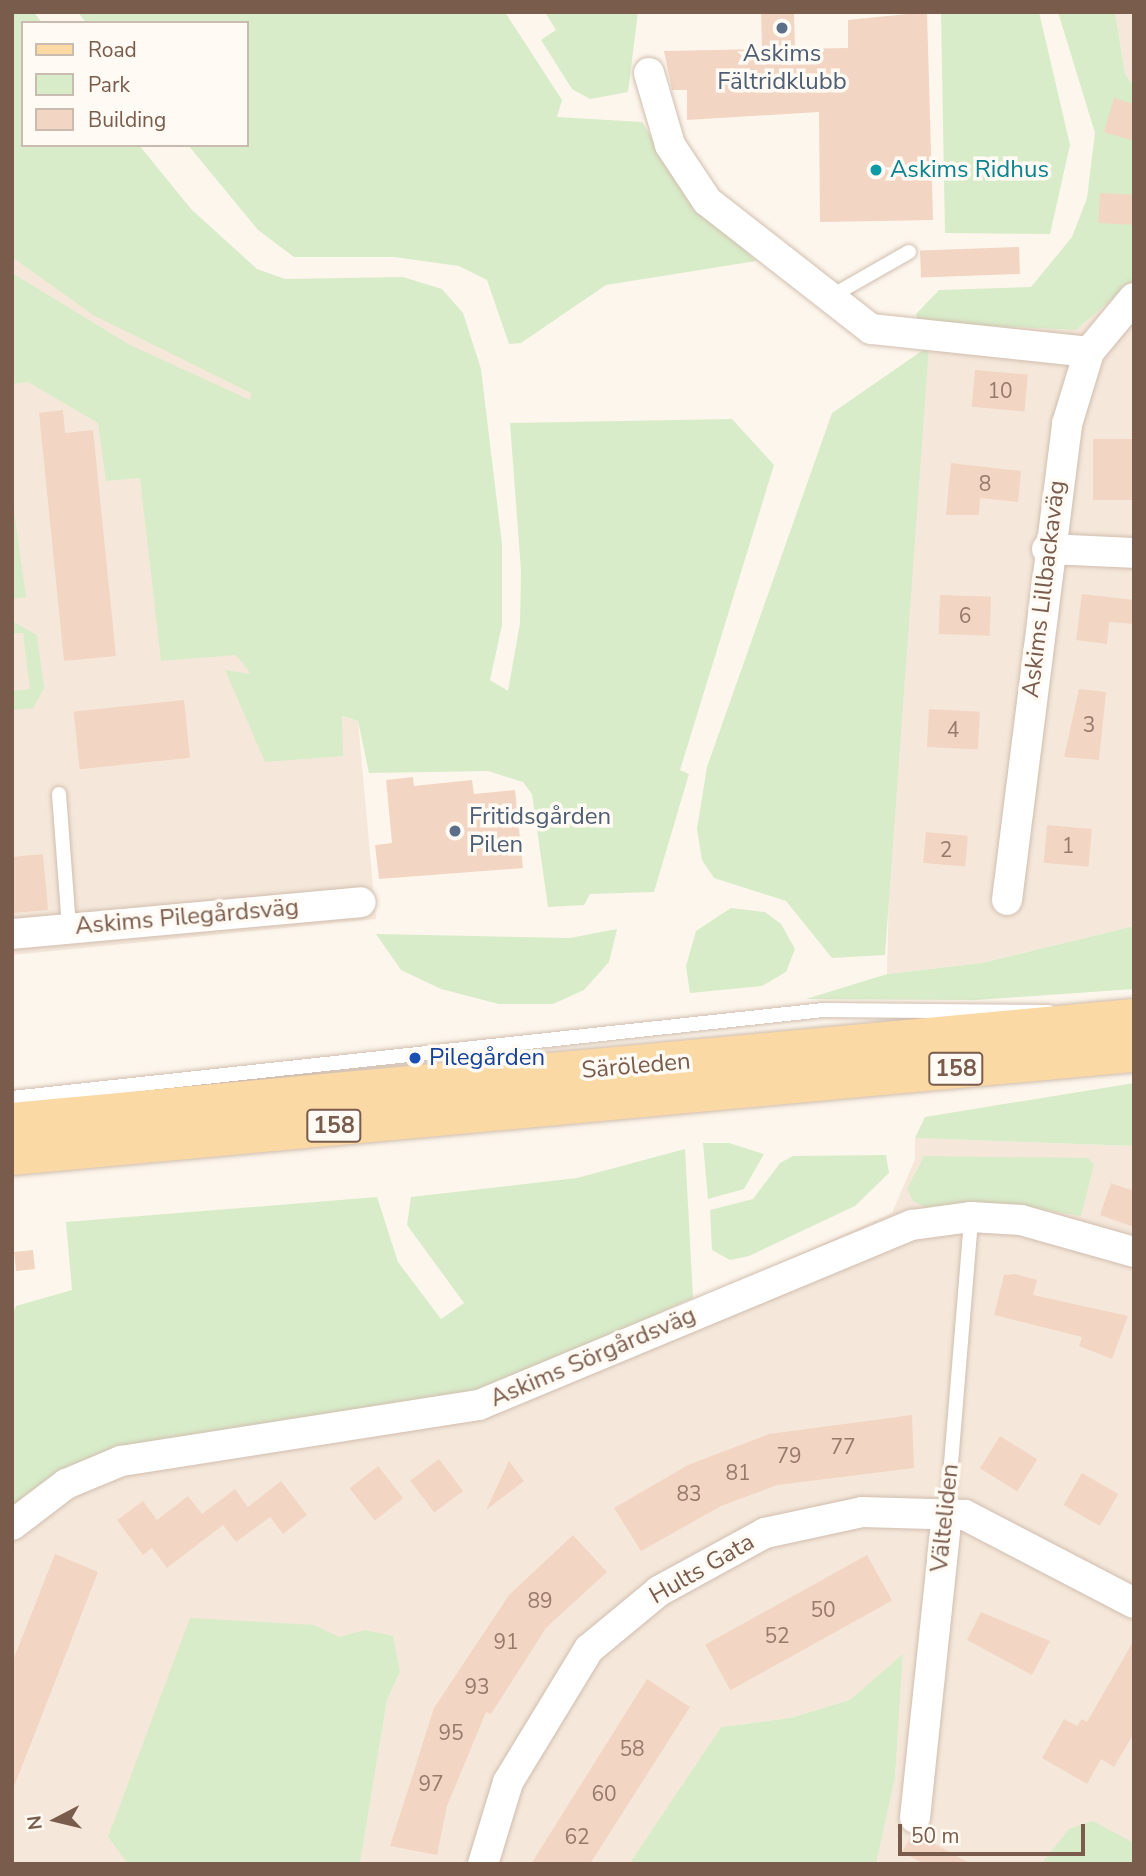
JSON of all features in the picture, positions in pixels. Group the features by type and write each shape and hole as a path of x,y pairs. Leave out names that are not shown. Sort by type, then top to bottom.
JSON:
{"main road":[{"name":"Säröleden","path":"12,1122 1134,1018"},
{"name":"Säröleden","path":"12,1156 1134,1053"}],"street":[{"path":"649,73 670,145 707,201 829,298 887,335 971,335 1089,352"},
{"name":"Askims Lillbackaväg","path":"1007,900 1047,550 1067,424 1089,352 1134,298"},
{"path":"1047,550 1134,552"},
{"name":"Askims Pilegårdsväg","path":"12,934 361,902"},
{"name":"Askims Sörgårdsväg","path":"12,1525 66,1484 131,1458 479,1405 883,1234 971,1217 1057,1226 1134,1252"},
{"name":"Hults Gata","path":"483,1864 492,1820 530,1737 563,1683 615,1623 695,1568 765,1533 862,1512 947,1512 1012,1536 1134,1603"},
{"name":"Välteliden","path":"915,1818 947,1512"}],"lane":[{"path":"829,298 909,252"},
{"path":"59,794 69,928"},
{"path":"12,1098 824,1010 1028,1007 1091,1022"},
{"name":"Välteliden","path":"947,1512 971,1217"}],"shaded area":[{"path":"1115,12 1134,12 1134,86 1125,74"},
{"path":"12,155 253,382 341,716 358,721 376,919 12,955"},
{"path":"1134,280 1134,926 982,963 887,974 891,798 929,346 967,326 1076,330"},
{"path":"915,1138 1134,1146 1134,1864 876,1864 895,1778 903,1655 851,1700 790,1718 721,1727 629,1864 360,1864 387,1700 400,1672 242,1864 12,1864 12,1511 56,1477 553,1364 892,1213 915,1159"}],"green space":[{"path":"12,12 34,12 41,21 21,21 21,147 141,147 191,209 257,269 285,279 403,277 442,289 463,313 481,369 502,544 502,625 490,680 508,691 520,623 521,570 510,423 732,419 774,465 680,770 689,774 654,892 590,894 584,905 548,907 532,794 523,782 488,771 369,773 358,721 342,716 343,756 265,762 225,670 251,674 236,655 161,661 140,478 106,481 98,423 28,382 12,384 12,273 130,345 250,400 251,393 93,315 12,257"},
{"path":"78,12 505,12 562,100 557,117 642,122 683,188 756,261 606,285 521,343 509,344 487,280 459,266 394,257 294,257 258,230 190,147 248,147 248,21 85,21"},
{"path":"545,12 638,12 628,92 590,99 572,89 541,40 556,30"},
{"path":"941,12 1039,12 1070,145 1050,234 945,233"},
{"path":"1058,12 1115,12 1125,74 1134,86 1134,280 1076,330 918,323 916,314 939,290 1031,287 1072,237 1087,198 1095,133"},
{"path":"929,346 885,955 832,958 786,901 714,878 702,860 697,829 707,767 832,413"},
{"path":"12,496 26,597 12,599"},
{"path":"12,621 37,635 44,688 33,708 12,710 12,691 30,689 23,633 12,633"},
{"path":"731,908 765,912 781,924 795,949 786,972 762,986 690,993 686,966 696,931"},
{"path":"1134,926 1134,989 976,1000 806,999 887,974 982,963"},
{"path":"617,929 609,962 584,990 553,1004 499,1004 441,989 401,970 376,934 570,938"},
{"path":"1134,1083 1134,1146 915,1138 925,1117"},
{"path":"703,1143 729,1143 764,1154 744,1189 708,1199"},
{"path":"685,1149 693,1298 478,1392 153,1441 12,1511 12,1316 16,1306 72,1290 66,1222 377,1197 398,1262 441,1319 464,1303 407,1225 411,1197 577,1178"},
{"path":"886,1155 889,1173 855,1206 749,1256 730,1260 712,1250 710,1210 753,1199 780,1163 793,1156"},
{"path":"924,1156 1088,1158 1094,1165 1081,1216 1010,1205 932,1210 913,1201 907,1189"},
{"path":"190,1618 314,1625 339,1637 365,1630 393,1636 400,1672 387,1700 360,1864 128,1864 108,1837"},
{"path":"903,1654 895,1778 876,1864 629,1864 721,1727 790,1718 850,1700"},
{"path":"1093,1821 1134,1843 1134,1864 1041,1864 1069,1829"}],"building":[{"name":"Askims Ridhus","path":"761,12 794,12 795,49 848,48 848,20 927,12 933,220 820,222 819,112 687,120 687,90 672,90 664,51 762,49"},
{"path":"1114,98 1134,104 1134,141 1104,132"},
{"path":"1100,193 1134,195 1132,225 1098,223"},
{"path":"1019,247 1020,274 921,277 920,250"},
{"path":"975,370 1028,375 1025,411 972,407"},
{"path":"63,410 65,433 93,430 116,656 64,661 39,413"},
{"path":"1093,439 1134,439 1134,500 1093,500"},
{"path":"951,463 1021,471 1018,502 980,498 979,515 946,515"},
{"path":"1082,594 1134,600 1134,624 1109,622 1107,644 1076,640"},
{"path":"940,595 991,597 990,636 939,634"},
{"path":"1079,689 1106,692 1099,760 1064,757"},
{"path":"184,700 190,758 80,769 74,712"},
{"path":"929,709 980,712 978,750 927,747"},
{"name":"Fritidsgården Pilen","path":"413,777 414,786 472,780 474,794 515,790 523,868 379,879 375,845 392,843 386,780"},
{"path":"1047,825 1092,829 1089,867 1044,863"},
{"path":"926,832 968,836 965,867 923,863"},
{"path":"43,854 48,910 12,913 12,857"},
{"path":"1111,1183 1134,1191 1134,1227 1100,1215"},
{"path":"33,1250 35,1269 16,1271 14,1252"},
{"path":"1015,1274 1037,1280 1033,1295 1128,1316 1112,1359 1079,1346 1082,1337 994,1315 1004,1275"},
{"path":"912,1415 914,1468 777,1485 721,1506 641,1551 614,1508 688,1465 769,1434"},
{"path":"1000,1436 1037,1459 1017,1492 980,1468"},
{"path":"439,1459 463,1491 434,1513 410,1481"},
{"path":"509,1461 524,1481 486,1510"},
{"path":"378,1466 403,1498 375,1520 350,1488"},
{"path":"1082,1473 1118,1494 1100,1526 1064,1505"},
{"path":"281,1481 307,1515 283,1534 270,1517 236,1542 223,1525 167,1568 152,1548 143,1555 117,1520 143,1501 157,1520 188,1496 202,1514 235,1489 248,1507"},
{"path":"573,1535 607,1572 546,1628 491,1714 486,1712 447,1806 437,1855 390,1846 434,1708 509,1595"},
{"path":"55,1554 98,1572 13,1789 12,1663"},
{"path":"867,1555 892,1600 730,1690 705,1645"},
{"path":"981,1612 1050,1641 1032,1675 967,1640"},
{"path":"1134,1640 1134,1733 1114,1767 1101,1759 1087,1784 1042,1758 1064,1719 1077,1726 1082,1719 1087,1722"},
{"path":"647,1679 690,1707 590,1864 531,1864"},
{"path":"912,1835 919,1835 971,1864 924,1864 902,1852"}],"place":[{"name":"Askims Fältridklubb","path":"782,28"},
{"name":"Askims Ridhus","path":"876,170"},
{"name":"Fritidsgården Pilen","path":"455,831"},
{"name":"Pilegården","path":"415,1058"}]}
